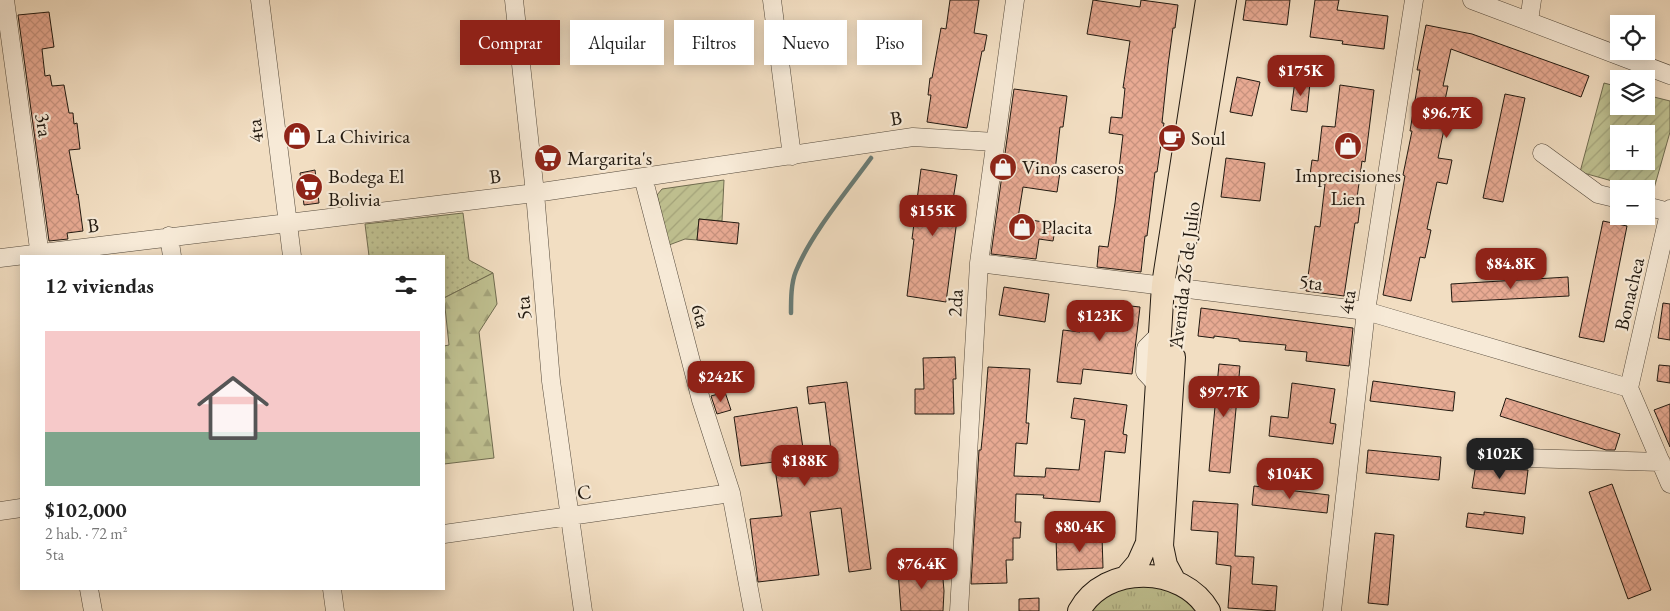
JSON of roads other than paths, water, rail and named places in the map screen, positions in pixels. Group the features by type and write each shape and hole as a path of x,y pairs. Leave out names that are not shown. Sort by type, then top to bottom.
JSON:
{"main road":[{"name":"Avenida 26 de Julio","path":"1174,580 1166,565 1162,546 1168,460 1170,286 1207,0"},
{"name":"Avenida 26 de Julio","path":"1126,577 1138,563 1147,543 1160,334 1225,0"},
{"path":"1079,611 1083,604 1102,587 1126,577 1152,575 1174,580 1193,592 1209,611"}],"street":[{"name":"4ta","path":"260,0 292,255"},
{"name":"5ta","path":"514,0 535,193 551,381 583,611"},
{"path":"772,0 792,156"},
{"name":"2da","path":"959,611 979,263 1016,0"},
{"name":"4ta","path":"1332,611 1366,310 1414,0"},
{"path":"1472,0 1670,76"},
{"path":"1529,22 1532,0"},
{"name":"3ra","path":"7,1 40,255"},
{"name":"B","path":"40,255 169,236 535,193 913,137 995,142"},
{"path":"1542,154 1598,194 1610,197"},
{"name":"6ta","path":"643,178 701,400 731,493 753,611"},
{"path":"1655,208 1670,210"},
{"name":"Bonachea","path":"1629,388 1665,251 1670,210"},
{"path":"169,236 172,255"},
{"name":"B","path":"0,258 20,256"},
{"name":"5ta","path":"979,263 1366,310 1629,388"},
{"path":"1629,388 1670,484"},
{"path":"1494,456 1661,462"},
{"name":"C","path":"445,534 731,493"},
{"path":"0,511 20,508"},
{"path":"89,590 93,611"},
{"path":"332,590 335,611"}],"waterway":[{"path":"791,313 793,281 803,257 830,213 871,158"}],"place":[{"name":"La Chivirica","path":"297,136"},
{"name":"Soul","path":"1172,138"},
{"name":"Imprecisiones Lien","path":"1348,146"},
{"name":"Margarita's","path":"548,158"},
{"name":"Vinos caseros","path":"1003,167"},
{"name":"Bodega El Bolivia","path":"309,187"},
{"name":"Placita","path":"1022,227"}]}
